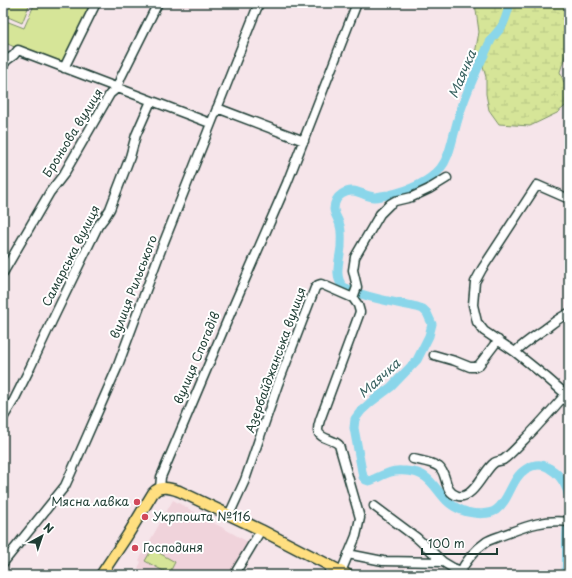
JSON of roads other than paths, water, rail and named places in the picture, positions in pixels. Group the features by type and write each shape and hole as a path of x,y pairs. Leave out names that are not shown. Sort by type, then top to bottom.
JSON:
{"main road":[{"path":"160,488 179,490 261,530 330,571 344,573"},
{"name":"вулиця Спогадів","path":"101,575 153,493 160,488"}],"street":[{"path":"64,68 96,3"},
{"name":"Броньова вулиця","path":"3,273 50,192 64,174 110,94 117,88 158,3"},
{"name":"вулиця Рильського","path":"3,563 65,486 117,368 210,123 259,3"},
{"name":"вулиця Спогадів","path":"160,488 161,477 287,183 357,3"},
{"path":"3,65 18,50 151,102 210,123"},
{"name":"Самарська вулиця","path":"4,415 14,400 30,368 98,226 110,209 130,157 136,135 151,102"},
{"path":"217,108 304,141"},
{"path":"344,573 348,554 356,536 360,518 339,445 333,440 321,436 318,430 320,420 360,312 355,293 353,270 355,257 380,214 390,204 394,201 412,197 429,189 446,178"},
{"path":"413,459 438,466 442,470 446,483 452,493 460,497 466,496 471,492 494,462 502,460 519,445 568,396 515,352 484,331 477,322 473,305 475,282 537,185 567,195"},
{"name":"Азербайджанська вулиця","path":"229,515 247,475 278,384 315,288 321,284 355,293"},
{"path":"515,352 569,313"},
{"path":"434,355 455,360 470,367 475,367 479,365 498,340"},
{"path":"374,506 417,538 443,562 460,573 474,552 487,542 529,525 550,521 567,522"},
{"path":"234,575 261,530"},
{"path":"348,554 383,561 443,562"}],"waterway":[{"name":"Маячка","path":"510,3 501,28 491,40 470,85 460,112 448,156 440,169 423,183 410,189 389,195 374,197 351,191 342,194 337,198 334,209 341,231 338,274 341,283 344,287 350,290 375,298 423,309 427,313 432,324 429,336 417,360 391,387 361,411 355,419 354,428 363,477 369,481 395,471 414,472 430,481 446,500 461,510 482,514 493,512 501,506 517,478 526,469 538,465 546,466 555,472 564,483 569,496 566,575"}],"place":[{"name":"Мясна лавка","path":"137,502"},
{"name":"Укрпошта №116","path":"145,517"},
{"name":"Господиня","path":"135,548"}]}
